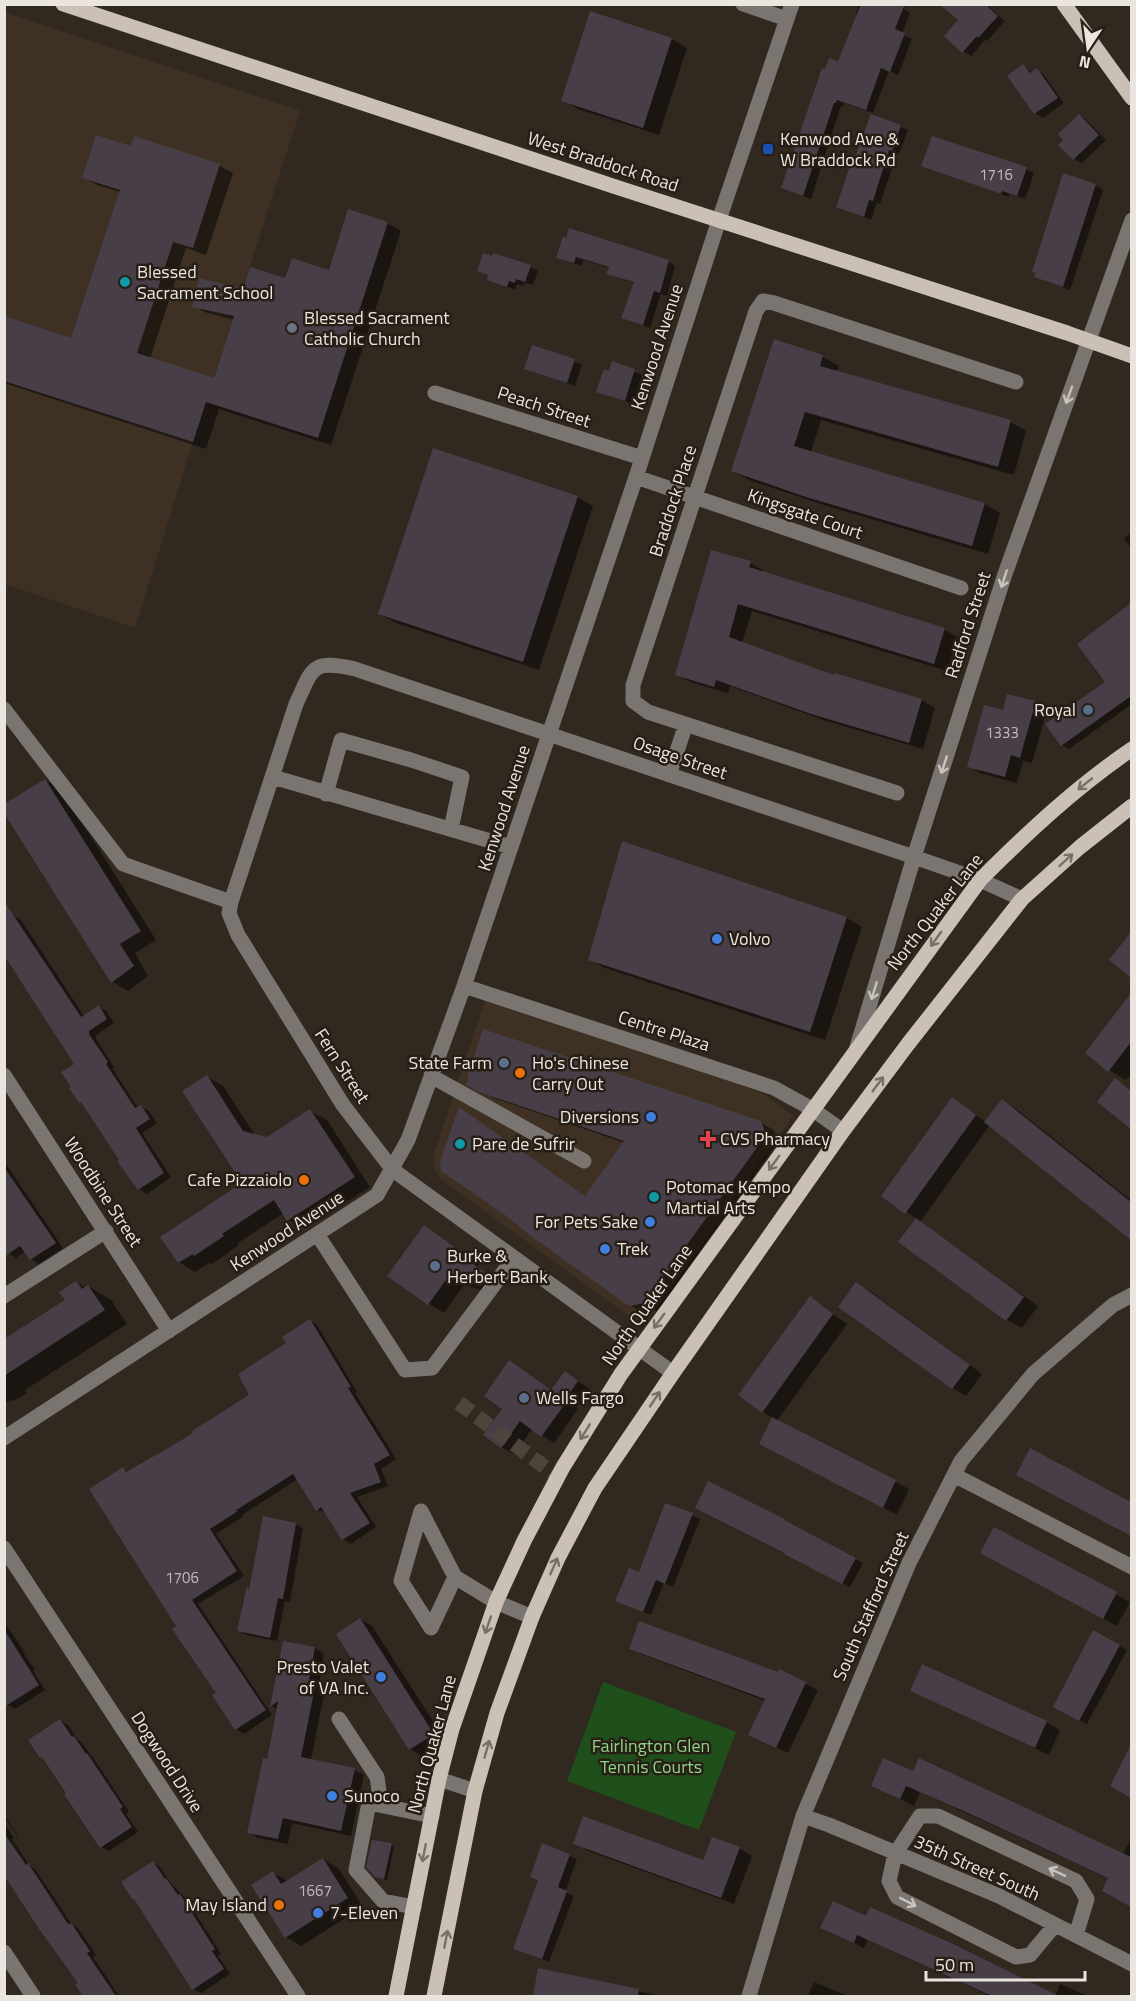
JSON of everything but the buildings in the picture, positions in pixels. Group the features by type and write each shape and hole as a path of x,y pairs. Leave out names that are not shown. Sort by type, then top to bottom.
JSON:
{"main road":[{"name":"West Braddock Road","path":"63,4 184,46 1088,340 1131,356"},
{"path":"1064,4 1131,98"},
{"name":"North Quaker Lane","path":"396,1996 439,1779 452,1729 496,1602 524,1541 563,1467 640,1348 980,880 1021,839 1070,796 1131,749"},
{"path":"434,1996 476,1791 497,1713 532,1617 558,1558 595,1488 843,1131 908,1044 1022,899 1080,847 1131,806"}],"street":[{"path":"743,4 790,12"},
{"name":"Kenwood Avenue","path":"4,1438 378,1195 393,1170 408,1140 464,986 636,477 718,220 790,12"},
{"name":"Radford Street","path":"857,1047 914,857 1005,574 1131,220"},
{"name":"Braddock Place","path":"897,793 648,712 633,701 633,685 756,311 763,301 1016,382"},
{"name":"Peach Street","path":"435,393 642,458"},
{"name":"Kingsgate Court","path":"636,477 961,588"},
{"name":"Osage Street","path":"323,665 334,664 355,669 914,857 980,880 1022,899"},
{"name":"Fern Street","path":"323,665 309,674 296,704 231,902 229,913 238,935 343,1106 393,1170 673,1373"},
{"path":"4,709 123,864 231,902"},
{"path":"669,775 686,724"},
{"path":"326,794 341,741 411,760 462,777 451,830"},
{"path":"273,777 511,847"},
{"name":"Centre Plaza","path":"464,986 774,1088 812,1109 843,1131"},
{"name":"Woodbine Street","path":"4,1075 169,1331"},
{"path":"431,1076 584,1161"},
{"path":"4,1296 105,1232"},
{"path":"317,1234 405,1370 432,1368 514,1257"},
{"name":"South Stafford Street","path":"749,1996 803,1816 909,1563 954,1475 965,1456 1033,1374 1113,1305 1131,1295"},
{"path":"954,1475 1131,1567"},
{"path":"455,1577 431,1628 401,1581 421,1510 455,1577 496,1602 532,1617"},
{"name":"Dogwood Drive","path":"4,1548 298,1996"},
{"path":"339,1719 377,1777 381,1805"},
{"path":"439,1779 476,1791"},
{"path":"414,1907 383,1901 356,1870 369,1803 432,1816"},
{"name":"35th Street South","path":"803,1816 999,1896 1131,1964"},
{"path":"1055,1925 1030,1955 1017,1957 897,1897 889,1881 895,1854 920,1816 938,1816 1076,1881 1087,1899 1076,1935"},
{"path":"4,1952 33,1996"}],"shaded area":[{"path":"5,12 300,111 135,628 5,584"},
{"path":"485,1000 761,1092 793,1116 656,1310 648,1317 640,1320 629,1316 439,1178 433,1164 434,1154"}],"green space":[{"name":"Fairlington Glen Tennis Courts","path":"603,1682 736,1732 699,1830 567,1781"}],"tunnel":[{"path":"459,1403 558,1477"}],"place":[{"name":"Kenwood Ave & W Braddock Rd","path":"768,149"},
{"name":"Blessed Sacrament School","path":"125,282"},
{"name":"Blessed Sacrament Catholic Church","path":"292,328"},
{"name":"Royal","path":"1088,710"},
{"name":"Volvo","path":"717,939"},
{"name":"State Farm","path":"504,1063"},
{"name":"Ho's Chinese Carry Out","path":"520,1073"},
{"name":"Diversions","path":"651,1117"},
{"name":"CVS Pharmacy","path":"708,1139"},
{"name":"Pare de Sufrir","path":"460,1144"},
{"name":"Cafe Pizzaiolo","path":"304,1180"},
{"name":"Potomac Kempo Martial Arts","path":"654,1197"},
{"name":"For Pets Sake","path":"650,1222"},
{"name":"Trek","path":"605,1249"},
{"name":"Burke & Herbert Bank","path":"435,1266"},
{"name":"Wells Fargo","path":"524,1398"},
{"name":"Presto Valet of VA Inc.","path":"381,1677"},
{"name":"Sunoco","path":"332,1796"},
{"name":"May Island","path":"279,1905"},
{"name":"7-Eleven","path":"318,1913"}]}
